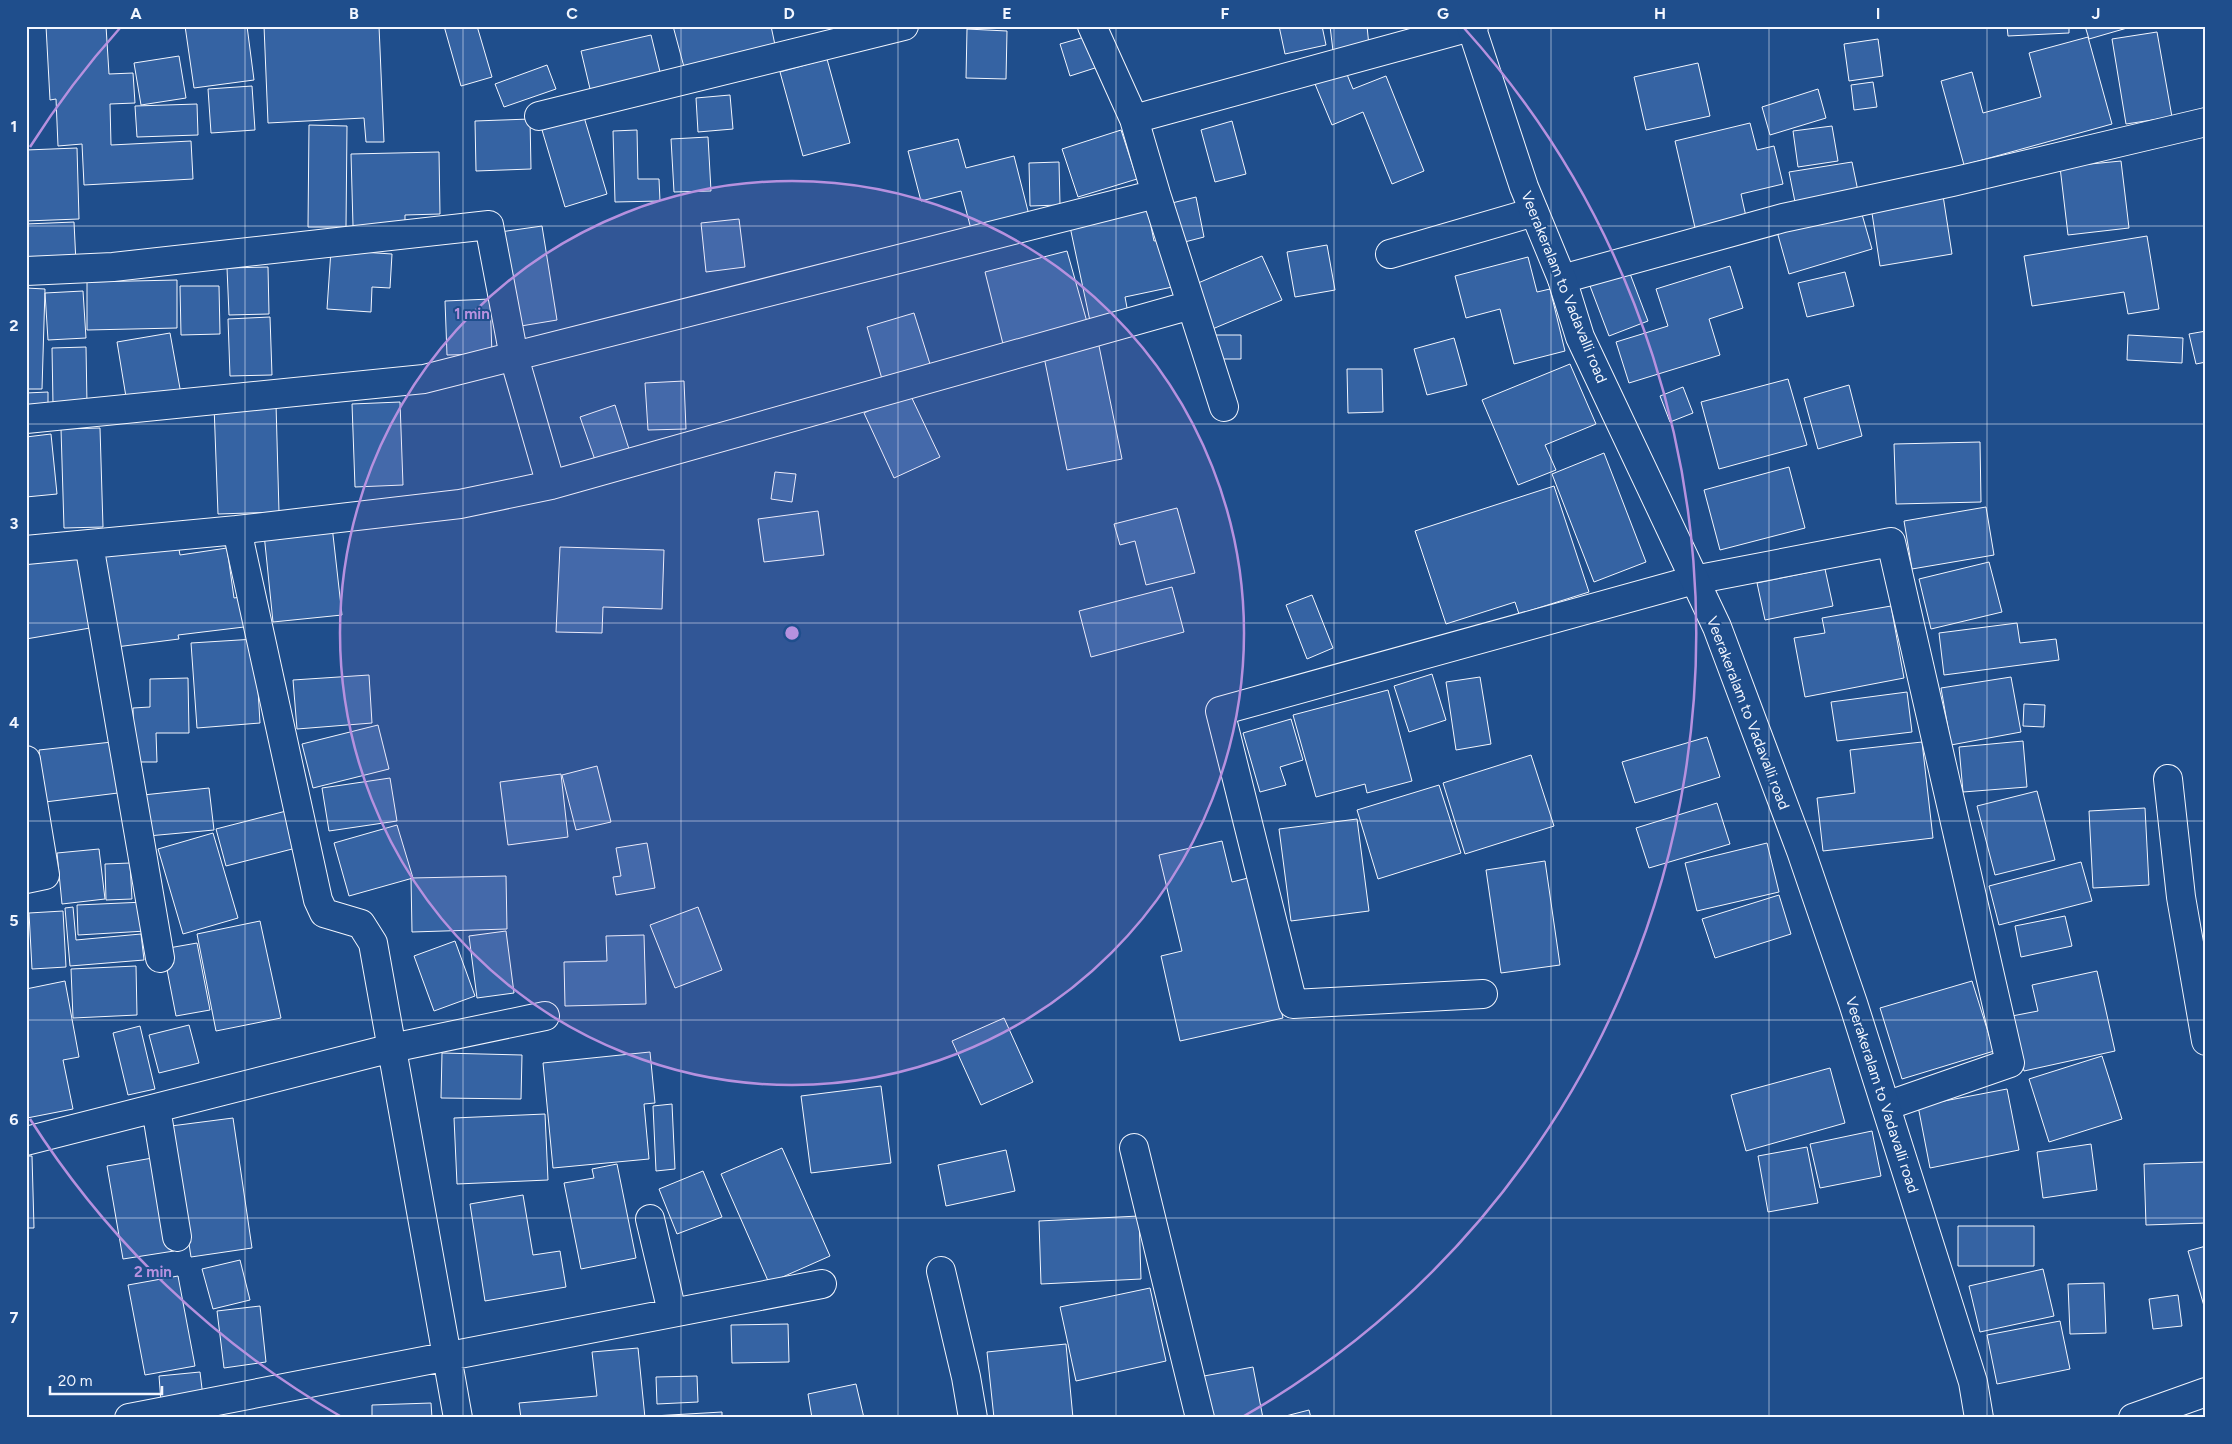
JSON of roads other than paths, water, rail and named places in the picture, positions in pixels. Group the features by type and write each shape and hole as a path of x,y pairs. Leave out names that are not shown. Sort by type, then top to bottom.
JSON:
{"street":[{"path":"539,116 904,26"},
{"path":"1092,26 1134,119 1224,407"},
{"path":"1134,119 1472,26"},
{"name":"Veerakeralam to Vadavalli road","path":"1472,26 1534,212 1562,279 1580,337 1717,627 1797,842 1853,1003 1886,1106 1973,1382 1979,1418"},
{"path":"1562,279 1783,218 1952,182 2206,122"},
{"path":"26,419 424,379 1156,194"},
{"path":"1390,254 1534,212"},
{"path":"26,271 113,267 488,225 514,357 551,485"},
{"path":"26,550 237,530 460,504 551,485 1191,305"},
{"path":"237,530 318,900 324,913 361,924 373,943 458,1418"},
{"path":"1483,994 1293,1004 1220,711 1694,580 1891,542 2010,1063 1886,1106"},
{"path":"89,544 160,958"},
{"path":"26,760 45,875 26,879"},
{"path":"2168,779 2181,897 2206,1041"},
{"path":"26,1141 392,1048 545,1016"},
{"path":"156,1108 177,1237"},
{"path":"1134,1148 1200,1418"},
{"path":"650,1219 672,1312"},
{"path":"942,1271 966,1377 973,1418"},
{"path":"129,1418 822,1284"},
{"path":"2133,1418 2206,1392"}]}
